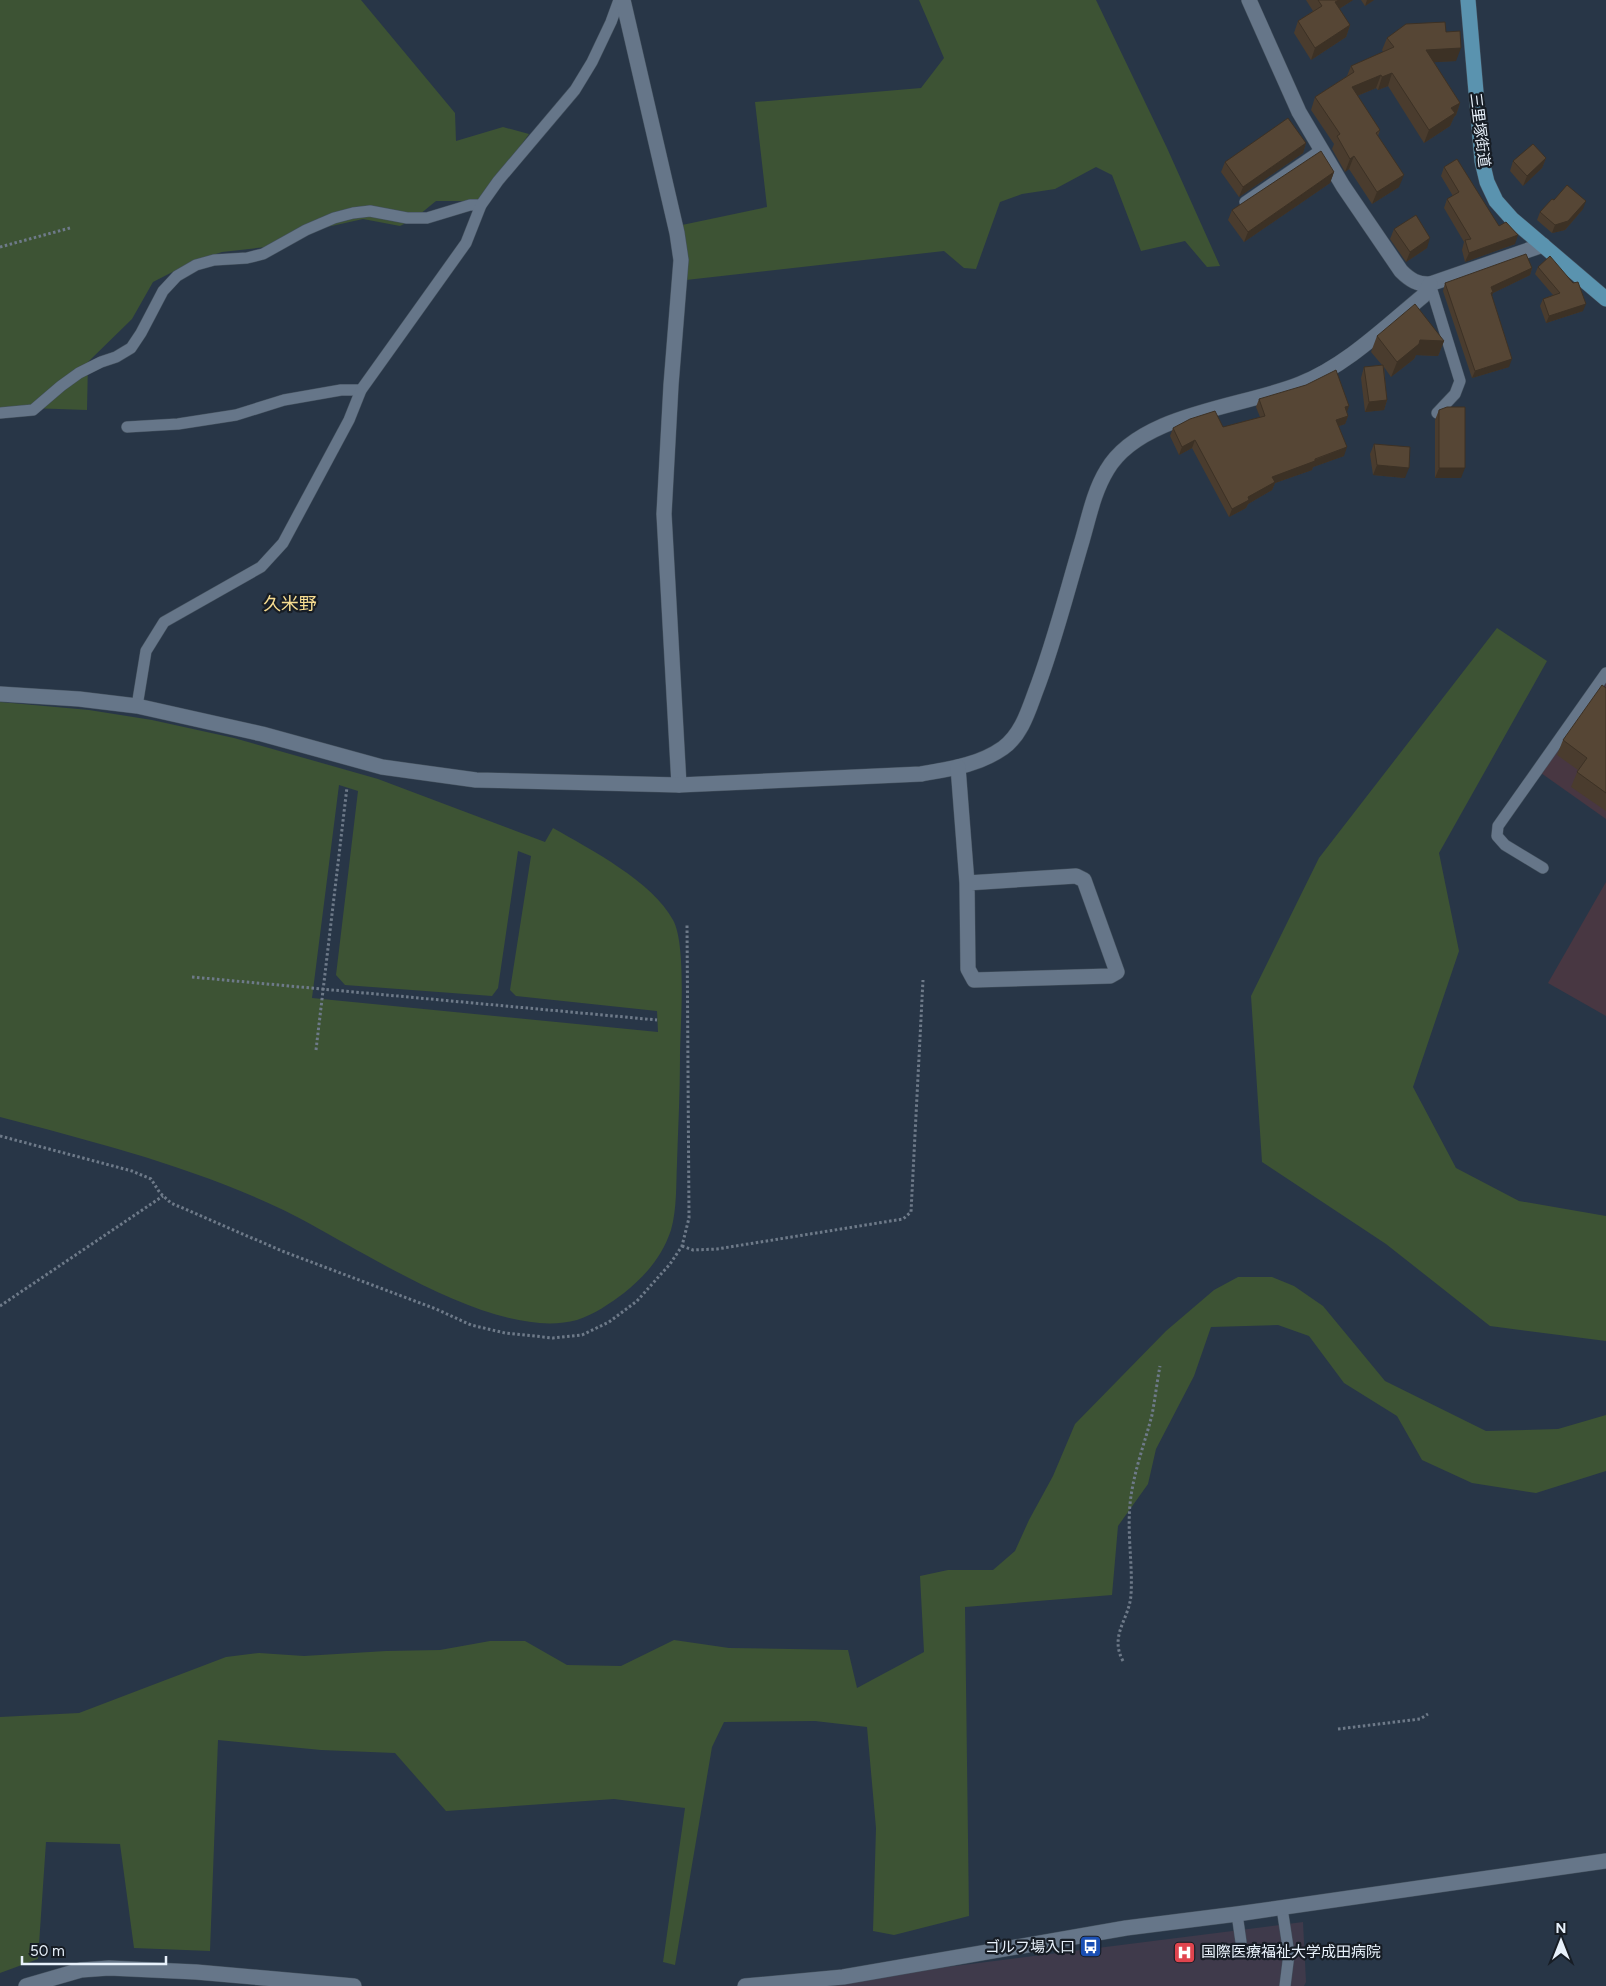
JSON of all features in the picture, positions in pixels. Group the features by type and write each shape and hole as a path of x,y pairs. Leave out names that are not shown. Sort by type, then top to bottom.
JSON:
{"main road":[{"name":"三里塚街道","path":"1468,0 1479,139 1487,182 1496,201 1512,219 1606,299"}],"street":[{"path":"623,0 677,233 681,260 671,385 664,514 679,785"},
{"path":"1249,0 1299,112 1321,150 1343,186 1401,271 1414,282 1430,284 1543,246"},
{"path":"0,694 79,699 136,706 262,734 382,767 476,780 679,785 921,774 958,767 982,759 1004,747 1016,735 1026,717 1042,676 1094,498 1107,470 1117,456 1131,442 1178,419 1300,384 1343,362 1423,296 1430,284"},
{"path":"958,767 967,882 968,969 974,980 1110,976 1117,972 1084,880 1076,876 967,882"},
{"path":"745,1986 843,1977 1126,1928 1606,1862"},
{"path":"26,1986 81,1970 141,1968 354,1986"}],"lane":[{"path":"136,706 146,651 164,622 261,567 283,543 349,420 361,390 466,243 481,206 498,181 576,90 596,54 619,0"},
{"path":"1245,202 1321,150"},
{"path":"0,412 33,410 79,373 116,357 131,348 163,291 177,276 196,265 214,260 247,258 263,254 306,230 353,212 370,211 407,218 427,218 470,206 481,206"},
{"path":"1430,284 1460,381 1456,394 1437,413"},
{"path":"127,427 178,424 236,415 284,400 341,390 361,390"},
{"path":"1543,868 1505,846 1497,836 1498,826 1606,673"},
{"path":"1282,1908 1289,1954 1285,1986"},
{"path":"1237,1914 1242,1942"}],"path":[{"path":"0,247 70,228"},
{"path":"316,1050 347,787"},
{"path":"0,1136 132,1171 151,1179 163,1196 171,1203 282,1251 472,1324 505,1332 553,1338 582,1335 609,1322 637,1301 670,1264 682,1246 689,1218 686,924"},
{"path":"192,977 657,1020"},
{"path":"682,1246 693,1250 717,1249 903,1219 911,1212 923,980"},
{"path":"0,1306 163,1196"},
{"path":"1123,1661 1117,1640 1131,1597 1128,1525 1131,1496 1152,1415 1160,1366"},
{"path":"1338,1729 1420,1719 1428,1714"}],"shaded area":[{"path":"1606,681 1606,819 1541,773"},
{"path":"1606,882 1606,1016 1548,983"},
{"name":"国際医療福祉大学成田病院","path":"1303,1922 1306,1982 1304,1986 797,1986"}],"green space":[{"path":"0,0 361,0 455,113 456,141 503,127 529,134 481,201 436,201 414,219 400,226 363,219 309,231 266,247 222,252 192,262 153,282 132,319 88,362 87,410 0,407"},
{"path":"919,0 1096,0 1167,148 1220,266 1207,267 1185,241 1141,251 1112,175 1096,167 1055,189 1022,194 1000,202 976,269 964,268 944,251 686,280 682,225 767,207 755,102 921,88 944,58"},
{"path":"1497,628 1547,661 1439,853 1459,951 1413,1087 1456,1168 1519,1201 1606,1216 1606,1341 1490,1326 1386,1244 1262,1162 1251,996 1319,858"},
{"path":"0,702 89,710 152,720 234,738 378,779 545,842 553,828 602,856 636,880 664,906 673,920 677,932 681,967 681,1008 676,1197 671,1230 658,1257 639,1279 608,1305 577,1320 543,1323 505,1317 465,1304 424,1286 310,1224 245,1193 142,1156 0,1117","holes":["339,785 358,791 336,975 345,985 492,996 498,988 518,851 531,856 510,990 516,996 657,1011 658,1032 312,998"]},
{"path":"1238,1277 1272,1277 1294,1286 1323,1306 1385,1381 1486,1431 1558,1429 1606,1415 1606,1471 1536,1493 1472,1483 1422,1460 1397,1416 1344,1383 1309,1336 1278,1325 1211,1327 1194,1376 1156,1449 1148,1484 1118,1526 1112,1595 965,1607 969,1916 894,1935 873,1931 876,1828 867,1727 815,1721 724,1722 712,1747 675,1965 663,1962 685,1808 614,1799 446,1811 395,1753 321,1750 218,1740 210,1951 134,1948 120,1844 46,1842 38,1959 0,1973 0,1717 79,1713 226,1657 259,1653 304,1656 440,1650 490,1641 525,1641 567,1665 621,1666 674,1640 729,1648 848,1650 857,1688 924,1652 920,1576 948,1570 993,1570 1015,1551 1029,1520 1053,1476 1075,1424 1166,1331 1214,1290"}],"building":[{"path":"1318,0 1339,0 1335,2 1350,25 1315,48 1298,21 1322,6"},
{"path":"1445,22 1446,32 1460,31 1461,48 1426,50 1460,103 1451,108 1455,113 1429,130 1392,73 1382,77 1381,75 1352,87 1380,130 1376,133 1404,175 1377,192 1354,156 1350,159 1337,136 1340,134 1315,97 1354,72 1351,66 1394,47 1387,38 1406,24"},
{"path":"1288,118 1306,143 1243,187 1225,162"},
{"path":"1533,144 1546,158 1527,176 1513,161"},
{"path":"1321,151 1334,172 1248,232 1232,210"},
{"path":"1457,159 1499,226 1506,222 1518,235 1469,253 1465,240 1471,239 1447,199 1459,192 1444,167"},
{"path":"1567,185 1586,201 1568,221 1555,225 1540,212"},
{"path":"1416,215 1430,238 1410,252 1394,229"},
{"path":"1526,254 1532,268 1491,287 1493,292 1491,293 1512,359 1475,371 1445,283"},
{"path":"1550,256 1573,283 1578,282 1586,304 1549,316 1543,299 1560,293 1538,267"},
{"path":"1415,304 1444,341 1420,340 1419,344 1397,362 1377,336"},
{"path":"1383,365 1387,400 1369,402 1364,367"},
{"path":"1336,370 1349,406 1345,407 1348,416 1336,420 1347,447 1272,477 1275,482 1248,497 1249,500 1232,509 1195,440 1182,447 1173,428 1190,419 1215,411 1223,427 1265,416 1259,399 1306,385"},
{"path":"1447,407 1465,407 1465,468 1439,468 1439,410"},
{"path":"1374,444 1410,447 1409,468 1377,465"},
{"path":"1602,685 1606,688 1606,793 1577,772 1587,758 1563,740"}],"place":[{"name":"ゴルフ場入口","path":"1091,1947"},
{"name":"国際医療福祉大学成田病院","path":"1185,1952"}],"district":[{"name":"久米野","path":"290,604"}]}
